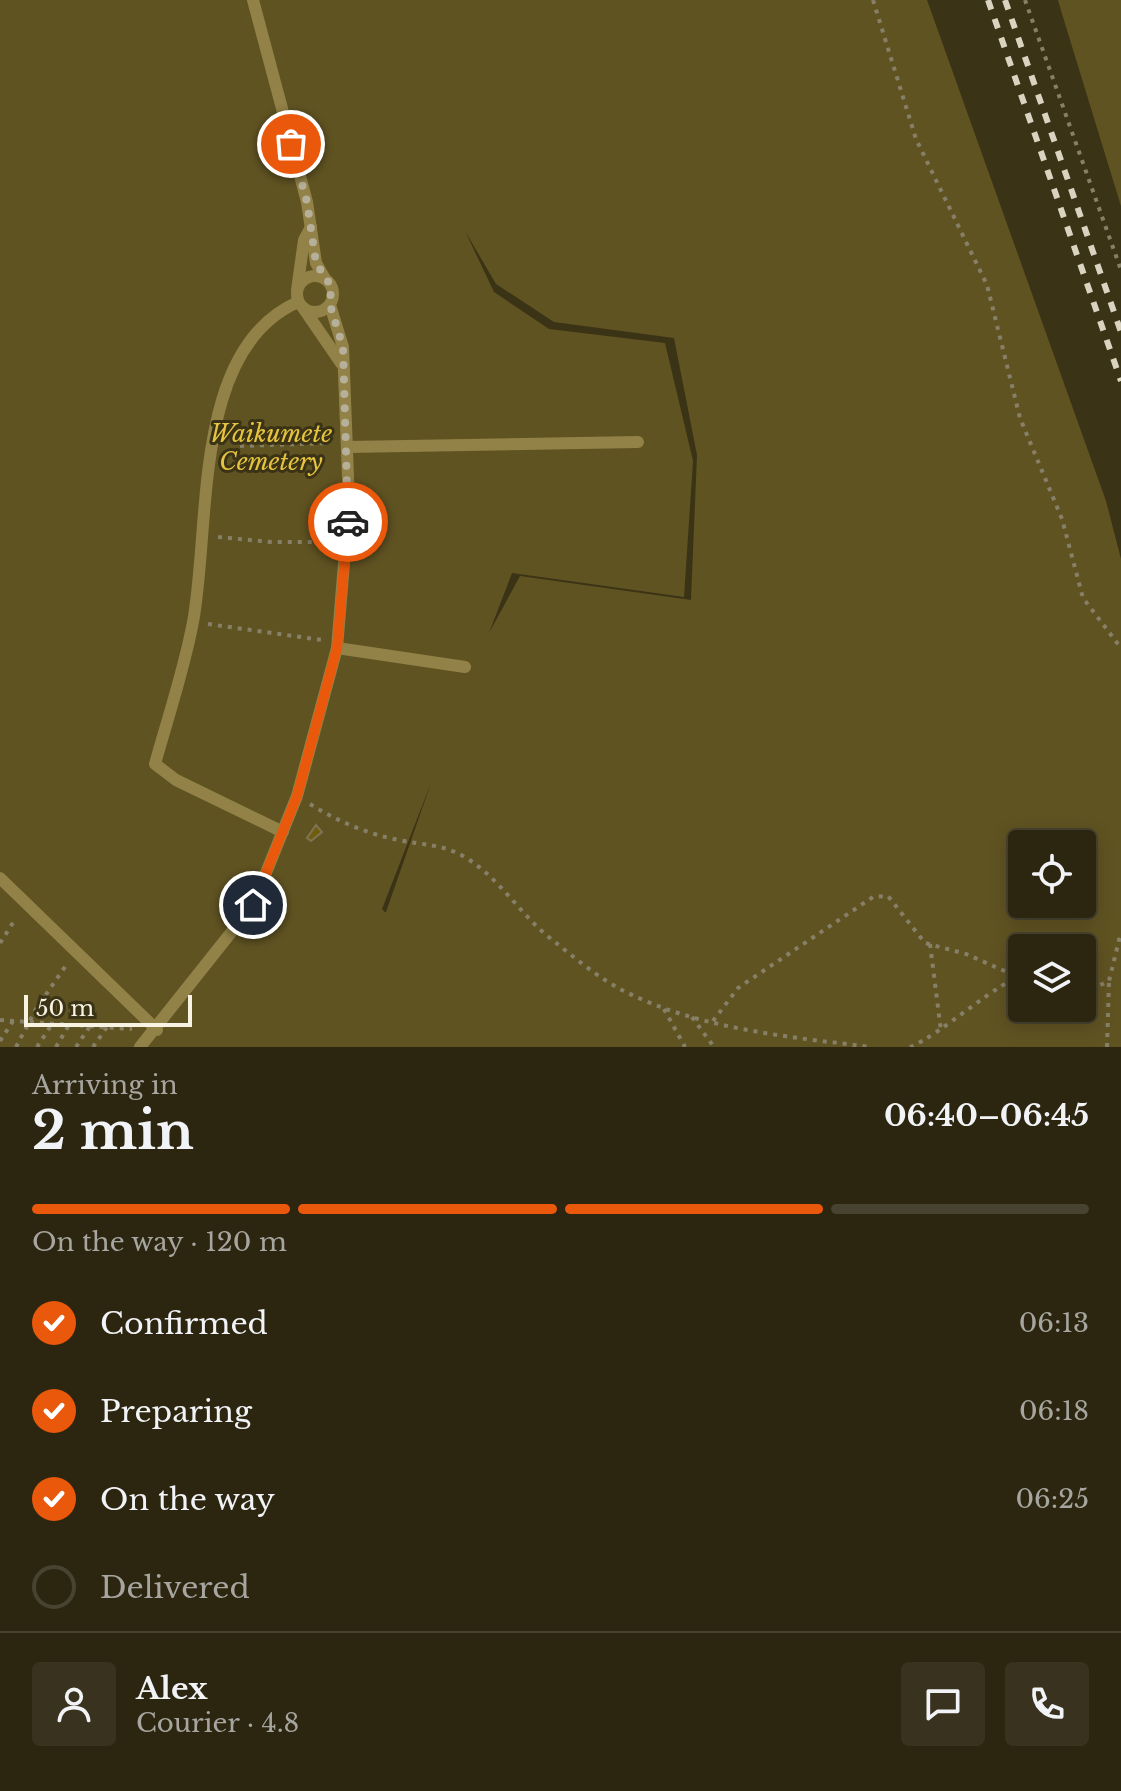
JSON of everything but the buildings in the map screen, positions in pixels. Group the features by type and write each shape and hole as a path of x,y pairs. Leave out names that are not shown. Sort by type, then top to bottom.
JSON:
{"lane":[{"path":"140,1047 253,905 297,796 332,645 349,503 344,445 343,366 339,328 330,305 331,286 316,263 311,227 253,0"},
{"path":"311,227 304,240 300,301 343,366"},
{"path":"283,832 176,780 155,764 193,622 203,534 207,456 221,410 240,356 255,331 275,312 300,301 307,278 325,279"},
{"path":"300,301 313,313 330,305"},
{"path":"344,445 638,442"},
{"path":"332,645 465,667"},
{"path":"0,878 152,1030"}],"path":[{"path":"873,0 916,139 987,285 1020,418 1062,519 1083,598 1121,648"},
{"path":"1025,0 1121,270"},
{"path":"240,446 344,445"},
{"path":"208,535 271,542 339,541"},
{"path":"198,623 332,645"},
{"path":"297,796 334,818 369,832 443,846 460,854 504,888 527,920 554,942 622,990 664,1009 713,1021 871,1047"},
{"path":"713,1021 738,988 873,897 888,896 930,944 966,954 1008,971"},
{"path":"0,943 20,911"},
{"path":"1107,1047 1109,981 1121,932"},
{"path":"930,944 941,1031"},
{"path":"16,1047 70,960"},
{"path":"910,1047 941,1031 1008,981"},
{"path":"1096,987 1109,981"},
{"path":"664,1009 685,1047"},
{"path":"691,1016 714,1047"},
{"path":"0,1020 152,1030"},
{"path":"0,1041 13,1021"},
{"path":"37,1047 52,1024"},
{"path":"56,1047 70,1025"},
{"path":"76,1047 90,1026"},
{"path":"93,1047 107,1027"}],"green space":[{"name":"Waikumete Cemetery","path":"0,0 927,0 1106,501 1121,559 1121,1047 0,1047","holes":["465,231 496,284 554,322 674,338 697,455 691,600 520,576 489,633 512,573 684,597 693,461 665,343 549,329 494,292","431,783 386,912 382,909"]},
{"path":"1058,0 1121,0 1121,206 1063,17"}],"railway":[{"path":"988,0 1121,381"},
{"path":"1005,0 1121,332"}],"way so far":[{"path":"291,144 307,202 316,263 331,286 333,296 330,305 343,347 348,522"}],"route":[{"path":"253,905 297,796 337,648 348,522"}]}
